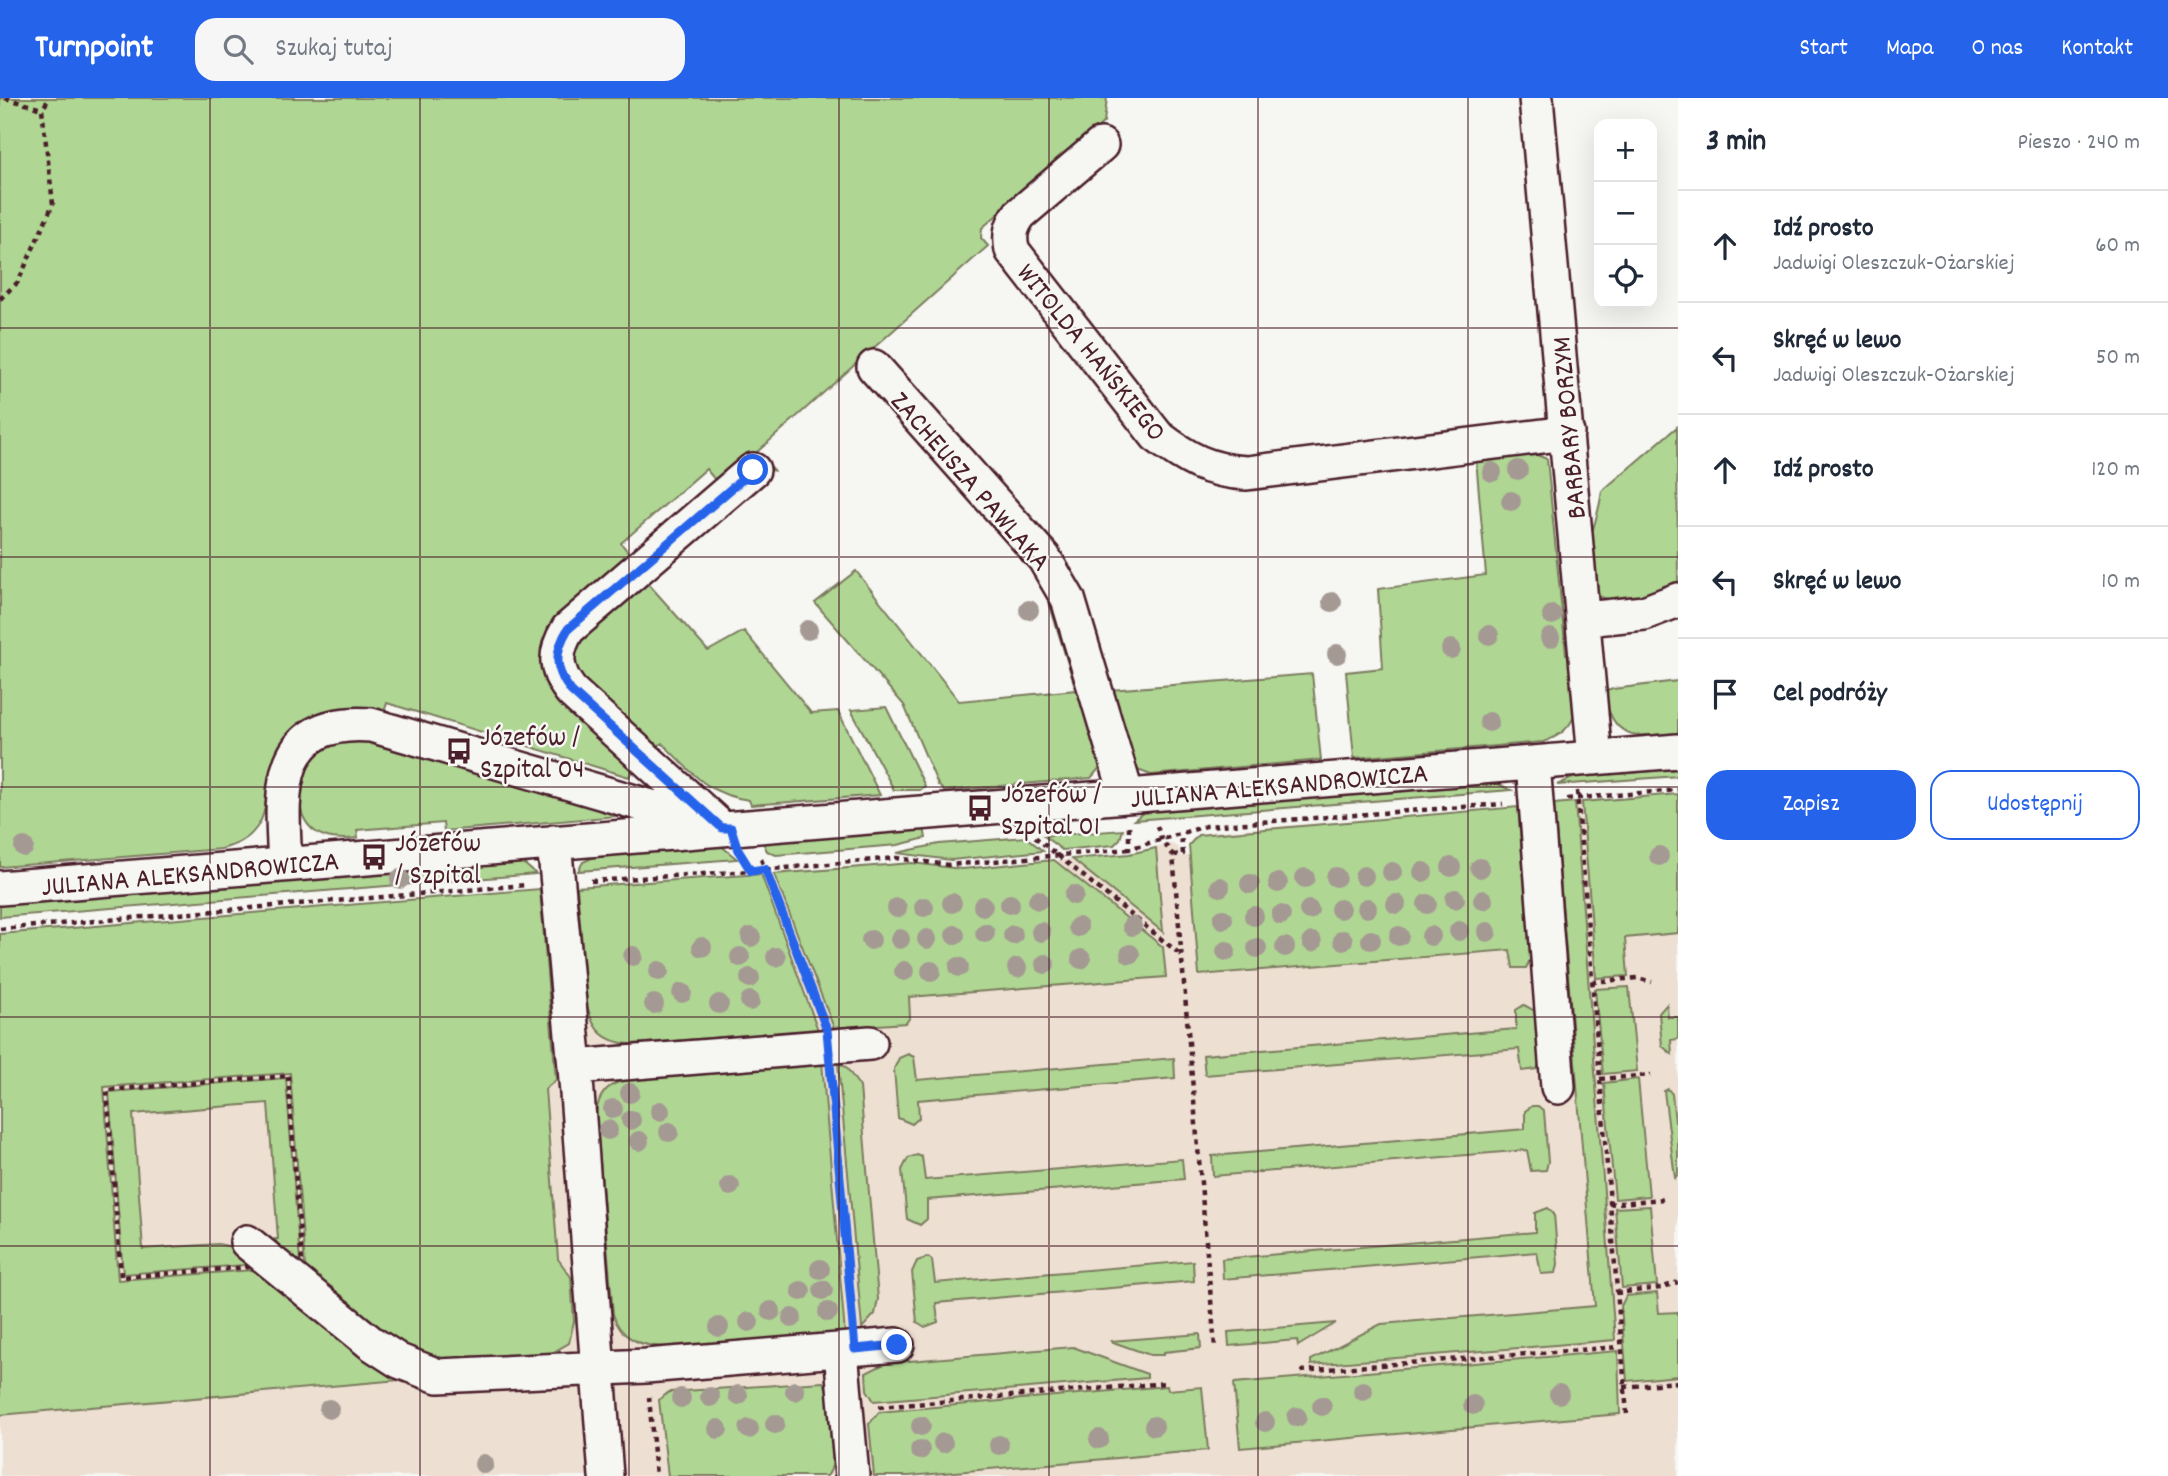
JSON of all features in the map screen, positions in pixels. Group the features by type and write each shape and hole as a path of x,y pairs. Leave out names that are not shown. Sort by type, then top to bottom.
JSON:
{"street":[{"name":"BARBARY BORZYM","path":"1536,98 1585,619 1595,758"},
{"name":"WITOLDA HAŃSKIEGO","path":"1101,145 1020,214 1012,224 1009,237 1012,250 1157,436 1187,459 1224,472 1247,473 1567,433"},
{"name":"ZACHEUSZA PAWLAKA","path":"874,367 1044,558 1057,579 1068,599 1126,796"},
{"path":"733,827 571,691 560,677 556,658 559,644 568,629 753,470"},
{"path":"1585,619 1644,613 1678,600"},
{"path":"285,863 283,783 291,759 304,744 320,732 348,723 371,725 733,827"},
{"name":"JULIANA ALEKSANDROWICZA","path":"0,888 1678,751"},
{"path":"1533,763 1558,1087"},
{"path":"554,842 575,1067 606,1476"},
{"path":"575,1067 870,1043"},
{"path":"247,1242 371,1343 415,1369 438,1376 646,1366 897,1345"},
{"path":"848,1350 852,1476"}],"path":[{"path":"5,98 42,109"},
{"path":"0,299 18,282 53,204 42,109 50,98"},
{"path":"1577,790 1627,1415"},
{"path":"0,929 896,858 949,864 1129,849 1206,826 1678,790"},
{"path":"1126,796 1129,849"},
{"path":"1156,822 1162,841 1173,855 1215,1347"},
{"path":"733,827 765,869 827,1030 848,1350"},
{"path":"733,827 738,850 751,871"},
{"path":"1028,831 1181,956"},
{"path":"1173,855 1183,854 1181,835"},
{"path":"1592,982 1637,978 1652,982"},
{"path":"1600,1079 1651,1075"},
{"path":"288,1076 302,1264 274,1266 121,1277 107,1090 288,1076"},
{"path":"1609,1204 1662,1199"},
{"path":"1616,1293 1661,1288 1678,1282"},
{"path":"1301,1371 1620,1347"},
{"path":"646,1366 656,1476"},
{"path":"1624,1387 1678,1382"},
{"path":"874,1408 1167,1383"}],"shaded area":[{"path":"1678,794 1678,1476 0,1476 0,979 581,938 577,887 899,864 962,869 1129,854 1170,843 1178,847 1180,856 1189,856 1192,840 1208,832"}],"green space":[{"path":"0,98 1107,98 1104,122 982,228 981,238 988,246 757,452 775,471 749,461 721,487 706,469 621,543 633,558 550,630 558,694 632,770 629,777 387,703 384,712 345,709 310,719 295,729 283,742 274,759 260,822 246,839 237,844 221,849 0,867"},
{"path":"1677,427 1678,585 1639,600 1618,601 1599,596 1592,543 1602,491"},
{"path":"1532,453 1547,459 1566,654 1573,654 1577,695 1573,718 1568,727 1543,742 1354,758 1346,672 1383,668 1378,589 1486,575 1476,459"},
{"path":"856,571 959,701 1076,690 1048,599 1053,595 1103,764 1091,778 944,791 938,785 904,705 815,603"},
{"path":"645,580 708,651 744,631 811,713 838,711 880,795 751,805 749,800 721,793 710,787 662,743 655,748 578,679 570,646"},
{"path":"1312,674 1321,760 1151,775 1132,768 1110,690"},
{"path":"1678,681 1678,733 1629,733 1613,720 1604,692"},
{"path":"886,707 925,786 920,790 894,790 851,710"},
{"path":"365,739 618,816 444,831 443,823 357,830 358,838 352,839 321,835 311,828 301,809 300,786 308,765 323,750"},
{"path":"1678,769 1678,776 1557,785 1575,777"},
{"path":"1496,783 1511,790 1134,820 1144,812"},
{"path":"1678,794 1678,933 1625,938 1628,976 1596,978 1582,802"},
{"path":"1575,802 1615,1340 1311,1365 1311,1360 1381,1324 1595,1306 1554,804"},
{"path":"1518,807 1531,958 1526,968 1513,968 1510,950 1199,975 1189,845 1198,835"},
{"path":"924,828 926,838 898,845 776,855 767,851 763,842"},
{"path":"1123,830 1114,845 1062,850 1044,836"},
{"path":"1026,837 1043,851 951,860 897,853 939,844"},
{"path":"720,845 737,859 578,871 583,862 599,855"},
{"path":"1156,848 1163,932 1072,859 1129,854"},
{"path":"1054,860 1163,947 1166,977 909,997 910,1017 906,1023 834,1028 774,874 912,863 962,869"},
{"path":"523,863 536,874 0,917 0,905"},
{"path":"761,874 818,1030 630,1044 613,1041 596,1028 587,1004 577,887"},
{"path":"540,889 556,1080 545,1089 558,1259 571,1277 574,1321 569,1343 550,1354 448,1363 414,1355 293,1267 305,1266 290,1073 104,1087 118,1280 266,1269 411,1379 0,1415 0,934"},
{"path":"1629,987 1637,1071 1603,1074 1595,989"},
{"path":"1667,1004 1668,1017 1678,1017 1678,1039 1671,1040 1672,1054 1662,1046 1659,1013"},
{"path":"1524,1005 1535,1011 1540,1061 1537,1069 1522,1071 1519,1049 1205,1075 1203,1055 1516,1029 1516,1010"},
{"path":"908,1054 914,1057 917,1080 1174,1058 1175,1078 918,1100 919,1118 912,1124 898,1118 894,1069 899,1058"},
{"path":"822,1062 845,1334 665,1347 633,1340 621,1330 613,1314 596,1115 604,1092 625,1080"},
{"path":"838,1063 846,1067 860,1087 878,1299 875,1314 862,1328"},
{"path":"286,1078 300,1261 286,1262 275,1239 278,1239 268,1103 133,1114 143,1249 218,1244 232,1247 259,1264 123,1274 109,1092"},
{"path":"1638,1079 1649,1196 1615,1199 1604,1083"},
{"path":"1668,1089 1672,1094 1675,1122 1678,1123 1678,1174 1675,1178 1664,1091"},
{"path":"1532,1106 1538,1106 1544,1111 1548,1162 1546,1170 1531,1171 1527,1150 1213,1176 1212,1156 1525,1129 1525,1111"},
{"path":"917,1155 922,1157 925,1180 1182,1159 1184,1179 927,1200 927,1219 920,1225 907,1219 902,1170 908,1158"},
{"path":"1650,1206 1657,1285 1622,1288 1615,1208"},
{"path":"1548,1208 1554,1214 1558,1264 1556,1273 1541,1274 1537,1252 1223,1279 1222,1259 1535,1232 1535,1213"},
{"path":"928,1257 932,1260 935,1283 1193,1261 1194,1281 936,1303 938,1322 925,1327 917,1322 912,1272 917,1261"},
{"path":"1657,1293 1659,1313 1678,1312 1678,1376 1627,1381 1621,1306 1626,1296"},
{"path":"1336,1323 1298,1346 1297,1340 1229,1346 1228,1332"},
{"path":"1200,1334 1201,1348 1164,1352 1164,1355 1150,1355 1110,1341"},
{"path":"1073,1347 1147,1374 1147,1378 874,1401 867,1390 866,1373 886,1363"},
{"path":"1618,1351 1620,1414 1240,1448 1234,1383"},
{"path":"823,1382 830,1401 834,1430 833,1458 827,1476 668,1476 659,1400 669,1392"},
{"path":"1167,1386 1168,1390 1202,1387 1208,1450 909,1476 874,1476 869,1424 879,1412"}],"place":[{"name":"Józefów / Szpital 04","path":"459,751"},
{"name":"Józefów / Szpital 01","path":"980,808"},
{"name":"Józefów / Szpital","path":"374,857"}],"route":[{"path":"753,470 568,629 559,644 556,658 560,677 571,691 722,828 731,828 738,850 751,871 765,869 827,1030 855,1349 897,1345"}]}
